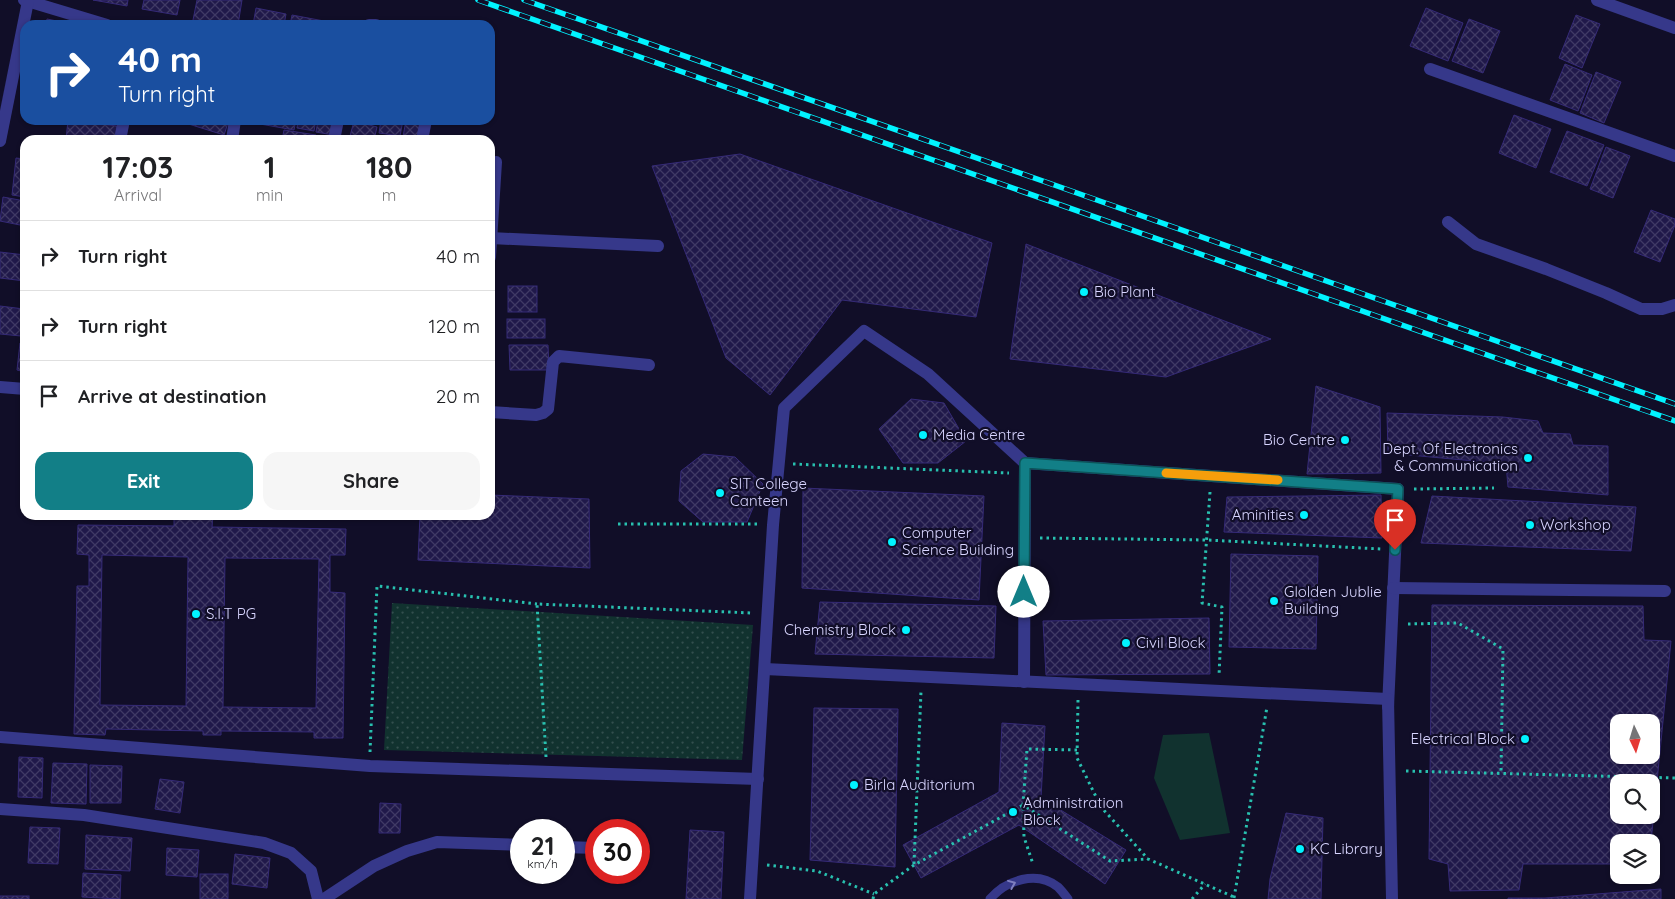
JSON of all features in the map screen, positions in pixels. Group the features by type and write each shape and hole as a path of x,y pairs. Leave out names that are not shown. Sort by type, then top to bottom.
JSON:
{"street":[{"path":"1596,0 1675,28"},
{"path":"22,20 26,1 90,20"},
{"path":"0,141 20,33"},
{"path":"1430,69 1675,156"},
{"path":"495,177 496,162"},
{"path":"1448,222 1476,244 1606,292 1641,310 1662,309 1675,305"},
{"path":"495,238 658,246"},
{"path":"750,899 764,669 784,408 864,331 928,374 1025,468 1212,476 1398,489 1388,707"},
{"path":"495,412 536,414 543,413 548,409 553,362 559,356 649,365"},
{"path":"0,387 20,389"},
{"path":"1024,682 1025,468"},
{"path":"1394,588 1665,591"},
{"path":"764,669 1388,699 1392,899"},
{"path":"0,737 370,766 758,779"},
{"path":"0,809 84,815 264,843 291,853 310,872 318,899"},
{"path":"324,899 374,866 407,851 437,842 510,845"}],"lane":[{"path":"990,899 997,891 1012,882 1038,878 1057,886 1068,899"}],"path":[{"path":"779,464 1025,468"},
{"path":"1212,476 1202,603 1222,606 1218,691"},
{"path":"1398,489 1494,488"},
{"path":"618,524 767,524"},
{"path":"1024,537 1207,540 1395,550"},
{"path":"370,766 377,586 537,604 768,614"},
{"path":"537,604 547,772"},
{"path":"1392,624 1458,623 1503,649 1501,772"},
{"path":"914,865 921,677"},
{"path":"1079,684 1077,758 1101,807 1148,859 1234,898 1270,694"},
{"path":"1038,878 1024,837 1023,805 1027,749 1077,750"},
{"path":"1389,771 1501,772 1675,778"},
{"path":"874,894 914,865 1023,805"},
{"path":"1023,805 1110,861 1148,859"},
{"path":"752,864 817,870 874,894"},
{"path":"1192,899 1205,884"},
{"path":"874,894 874,899"}],"green space":[{"path":"392,603 753,625 742,760 384,750"},
{"path":"1209,733 1230,833 1180,840 1154,778 1163,735"}],"building":[{"path":"93,0 128,0 127,6"},
{"path":"144,0 180,0 177,15 142,9"},
{"path":"197,0 242,0 239,20 193,20"},
{"path":"256,8 286,14 285,20 254,20"},
{"path":"1426,8 1463,23 1448,61 1410,46"},
{"path":"292,15 319,20 291,20"},
{"path":"1576,15 1600,24 1582,68 1559,58"},
{"path":"1469,19 1500,31 1483,73 1452,61"},
{"path":"1565,64 1592,75 1578,111 1550,100"},
{"path":"1596,72 1621,82 1604,123 1580,113"},
{"path":"1514,115 1551,129 1536,168 1499,153"},
{"path":"68,125 117,126 116,135 66,135"},
{"path":"192,125 227,125 224,135"},
{"path":"266,125 295,125 294,130"},
{"path":"297,125 315,125 314,131 297,128"},
{"path":"317,125 335,125 333,135 316,132"},
{"path":"353,125 377,127 375,135 350,135"},
{"path":"380,125 402,125 400,135 379,133"},
{"path":"405,125 423,125 421,135 403,135"},
{"path":"284,130 316,135 283,135"},
{"path":"1567,131 1604,145 1587,186 1550,172"},
{"path":"1606,147 1630,156 1613,198 1590,189"},
{"path":"740,154 992,243 976,317 842,300 770,395 726,358 652,166"},
{"path":"16,158 20,158 20,196 12,195"},
{"path":"3,197 20,200 20,225 0,221"},
{"path":"1651,210 1675,219 1675,225 1660,262 1634,252"},
{"name":"Bio Plant","path":"1026,244 1271,339 1166,377 1010,359"},
{"path":"0,252 20,254 20,280 0,278"},
{"path":"508,286 537,286 537,312 508,312"},
{"path":"0,306 20,308 20,336 0,334"},
{"path":"507,319 545,319 545,338 507,338"},
{"path":"20,343 20,371 17,370"},
{"path":"509,345 548,345 549,370 510,370"},
{"name":"Bio Centre","path":"1316,386 1380,407 1381,473 1307,474"},
{"name":"Media Centre","path":"911,399 944,403 966,441 938,463 903,463 879,429"},
{"name":"Dept. Of Electronics & Communication","path":"1387,413 1503,417 1538,421 1543,433 1570,434 1573,445 1608,446 1608,495 1508,487 1506,464 1388,453"},
{"name":"SIT College Canteen","path":"703,454 735,457 763,484 747,522 703,522 679,501 681,471"},
{"name":"Computer Science Building","path":"803,488 984,496 979,600 802,588"},
{"path":"495,495 589,499 590,568 418,560 420,520 495,520"},
{"name":"Aminities","path":"1381,495 1382,538 1224,532 1227,497"},
{"name":"Workshop","path":"1432,496 1636,507 1631,551 1421,543"},
{"path":"174,520 213,520 212,527 346,529 345,555 330,555 330,592 345,593 343,738 314,738 314,732 221,731 221,735 203,735 203,731 106,729 105,735 74,734 77,586 89,586 89,555 77,554 78,525 174,526","holes":["102,555 188,557 186,706 100,705","225,558 319,559 316,708 223,707"]},
{"name":"Glolden Jublie Building","path":"1231,554 1318,556 1316,649 1229,647"},
{"name":"Chemistry Block","path":"820,602 996,606 994,658 815,654"},
{"name":"Electrical Block","path":"1432,605 1643,606 1644,640 1671,641 1660,752 1660,714 1610,714 1610,764 1659,764 1658,774 1610,774 1610,824 1653,824 1652,834 1610,834 1610,864 1523,864 1519,890 1450,891 1448,864 1429,859"},
{"name":"Civil Block","path":"1209,618 1210,674 1046,675 1043,621"},
{"name":"Birla Auditorium","path":"814,708 898,709 895,867 810,860"},
{"name":"Administration Block","path":"1002,723 1045,726 1041,798 1126,850 1105,884 1019,825 921,878 903,845 999,792"},
{"path":"19,757 43,758 42,798 18,797"},
{"path":"53,763 87,764 86,804 51,803"},
{"path":"90,765 122,766 121,803 90,803"},
{"path":"160,779 184,782 180,813 155,809"},
{"path":"380,803 401,804 400,833 379,833"},
{"name":"KC Library","path":"1286,813 1323,818 1321,899 1268,899 1270,879"},
{"path":"30,827 60,828 58,864 28,863"},
{"path":"690,830 724,832 721,899 686,899"},
{"path":"86,835 132,838 130,871 85,869"},
{"path":"167,848 199,850 197,877 166,875"},
{"path":"235,854 270,858 267,888 232,884"},
{"path":"83,873 121,875 120,899 82,897"},
{"path":"200,874 228,874 228,899 200,899"},
{"path":"1661,889 1661,899 1508,899 1545,898"},
{"path":"0,896 29,896 29,899 0,899"}],"railway":[{"path":"478,0 1675,421"},
{"path":"524,0 1675,404"}],"slow traffic":[{"path":"1166,473 1278,480"}],"place":[{"name":"Bio Plant","path":"1084,292"},
{"name":"Media Centre","path":"923,435"},
{"name":"Bio Centre","path":"1345,440"},
{"name":"Dept. Of Electronics & Communication","path":"1528,458"},
{"name":"SIT College Canteen","path":"720,493"},
{"name":"Aminities","path":"1304,515"},
{"name":"Workshop","path":"1530,525"},
{"name":"Computer Science Building","path":"892,542"},
{"name":"Glolden Jublie Building","path":"1274,601"},
{"name":"S.I.T PG","path":"196,614"},
{"name":"Chemistry Block","path":"906,630"},
{"name":"Civil Block","path":"1126,643"},
{"name":"Electrical Block","path":"1525,739"},
{"name":"Birla Auditorium","path":"854,785"},
{"name":"Administration Block","path":"1013,812"},
{"name":"KC Library","path":"1300,849"}],"route":[{"path":"1024,592 1025,463 1398,489 1395,550"}]}
